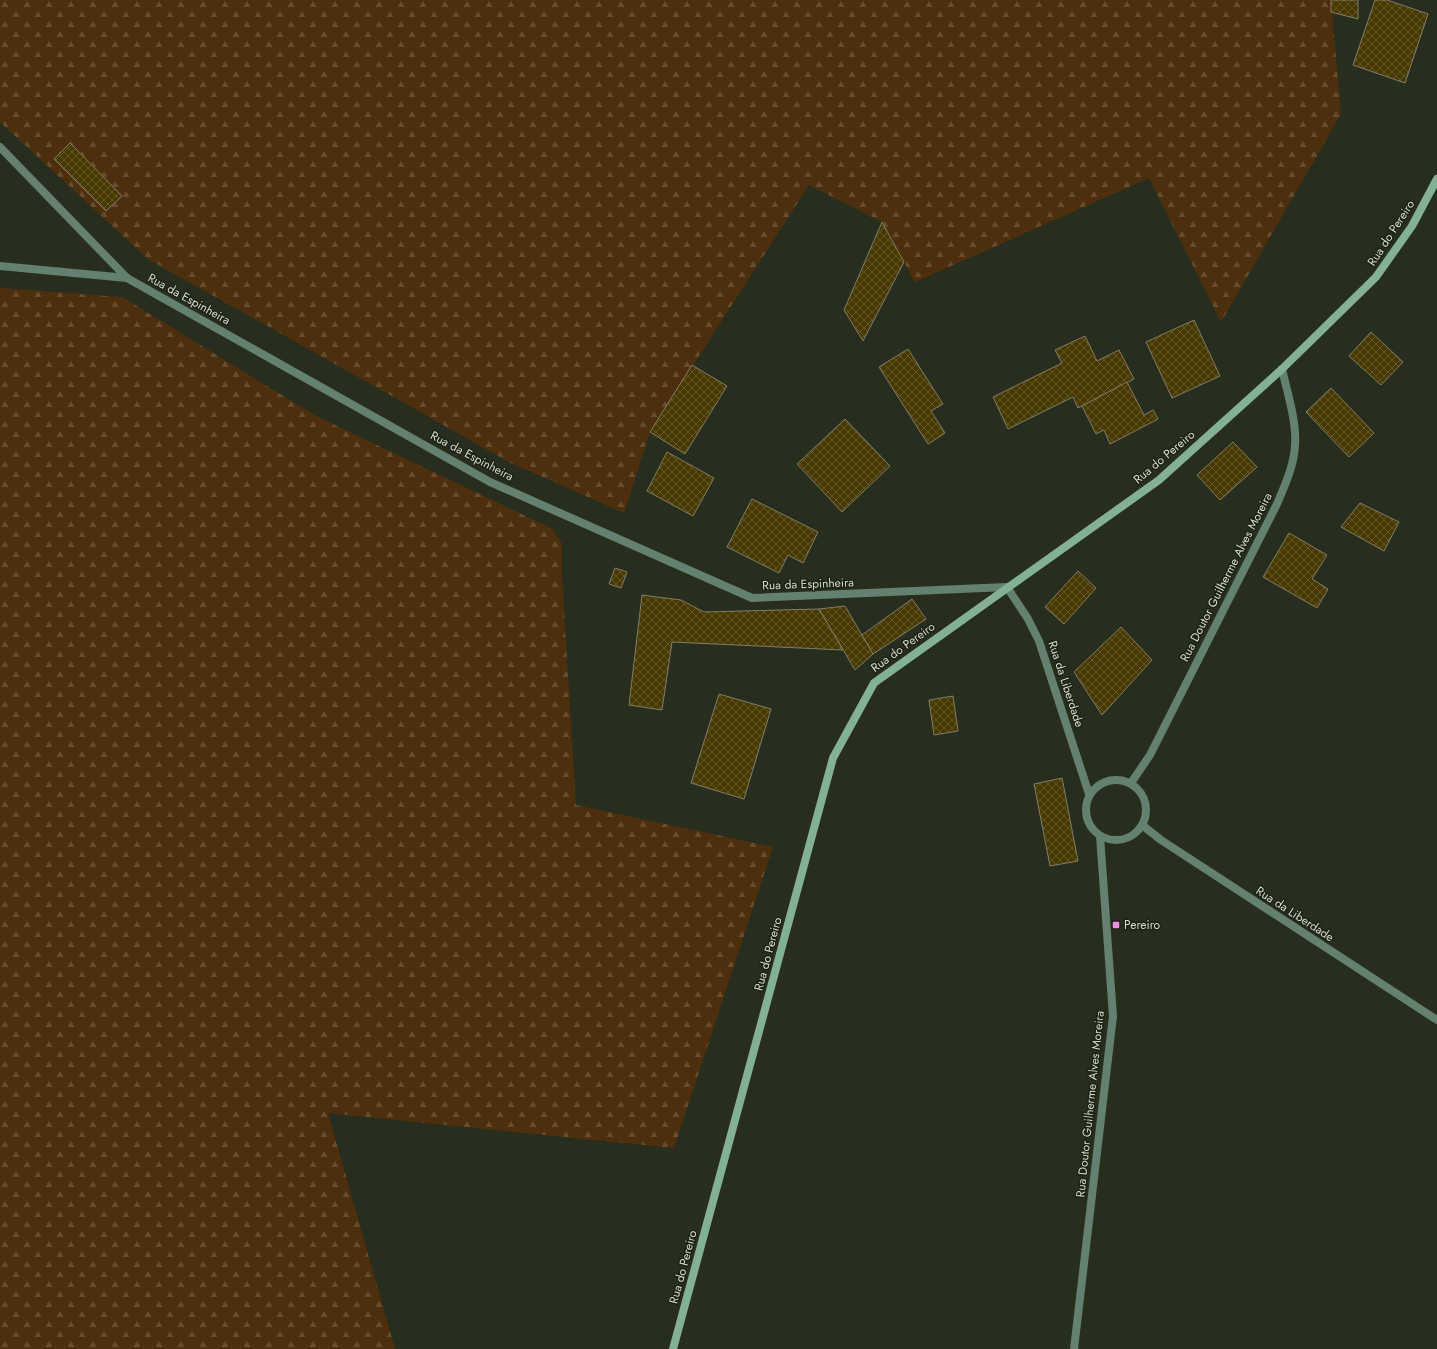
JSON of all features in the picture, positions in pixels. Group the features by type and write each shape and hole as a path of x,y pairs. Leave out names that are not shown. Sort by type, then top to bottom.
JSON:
{"main road":[{"name":"Rua do Pereiro","path":"673,1349 833,758 874,683 1159,480 1282,370 1376,277 1412,226 1437,179"}],"street":[{"name":"Rua da Espinheira","path":"0,147 127,278 490,482 752,598 1007,587"},
{"path":"0,266 127,278"},
{"name":"Rua Doutor Guilherme Alves Moreira","path":"1131,783 1150,755 1287,482 1292,463 1295,428 1282,370"},
{"name":"Rua da Liberdade","path":"1007,587 1028,619 1039,641 1089,794"},
{"path":"1108,780 1122,780 1131,783 1138,789 1146,806 1146,816 1142,825 1136,832 1119,840 1100,836 1093,830 1085,813 1089,794 1095,787 1108,780"},
{"name":"Rua da Liberdade","path":"1142,825 1161,840 1437,1020"},
{"name":"Rua Doutor Guilherme Alves Moreira","path":"1074,1349 1113,1016 1100,836"}],"green space":[{"path":"0,0 1331,0 1341,114 1221,322 1149,178 915,282 882,222 809,185 650,432 624,513 511,463 148,259 0,122"},
{"path":"0,288 122,297 316,416 553,529 562,544 562,577 576,805 773,847 674,1148 328,1113 395,1349 0,1349"}],"building":[{"path":"1331,0 1358,0 1358,19 1331,12"},
{"path":"1375,0 1387,0 1428,14 1405,83 1353,65"},
{"path":"70,143 122,196 106,211 54,159"},
{"path":"882,222 904,262 863,341 844,310"},
{"path":"1194,320 1220,376 1172,398 1146,342"},
{"path":"1371,332 1403,362 1381,385 1349,356"},
{"path":"1085,336 1097,361 1119,350 1134,379 1078,408 1073,397 1008,429 993,397 1062,363 1055,350"},
{"path":"908,349 943,404 931,411 945,433 928,444 879,367"},
{"path":"692,365 727,386 685,454 650,432"},
{"path":"1127,382 1144,415 1153,410 1158,419 1110,444 1104,430 1096,434 1082,406"},
{"path":"1331,388 1374,433 1349,457 1306,412"},
{"path":"845,419 890,466 842,512 797,464"},
{"path":"1233,442 1257,467 1220,500 1197,475"},
{"path":"667,452 714,478 693,516 647,491"},
{"path":"752,499 818,532 803,563 788,555 779,573 727,547"},
{"path":"1360,503 1399,522 1384,551 1341,527"},
{"path":"1289,533 1327,555 1312,579 1328,589 1317,608 1263,577"},
{"path":"615,568 627,572 621,588 609,584"},
{"path":"1078,571 1096,588 1064,624 1045,607"},
{"path":"642,595 681,600 704,612 819,609 843,650 672,642 662,710 629,705"},
{"path":"912,599 926,619 873,654 862,635"},
{"path":"845,606 873,654 855,670 819,609"},
{"path":"1121,627 1152,660 1102,715 1074,672"},
{"path":"719,694 771,709 744,799 691,783"},
{"path":"953,696 958,731 934,735 929,700"},
{"path":"1062,778 1078,861 1050,866 1034,784"}],"place":[{"name":"Pereiro","path":"1116,925"}]}
